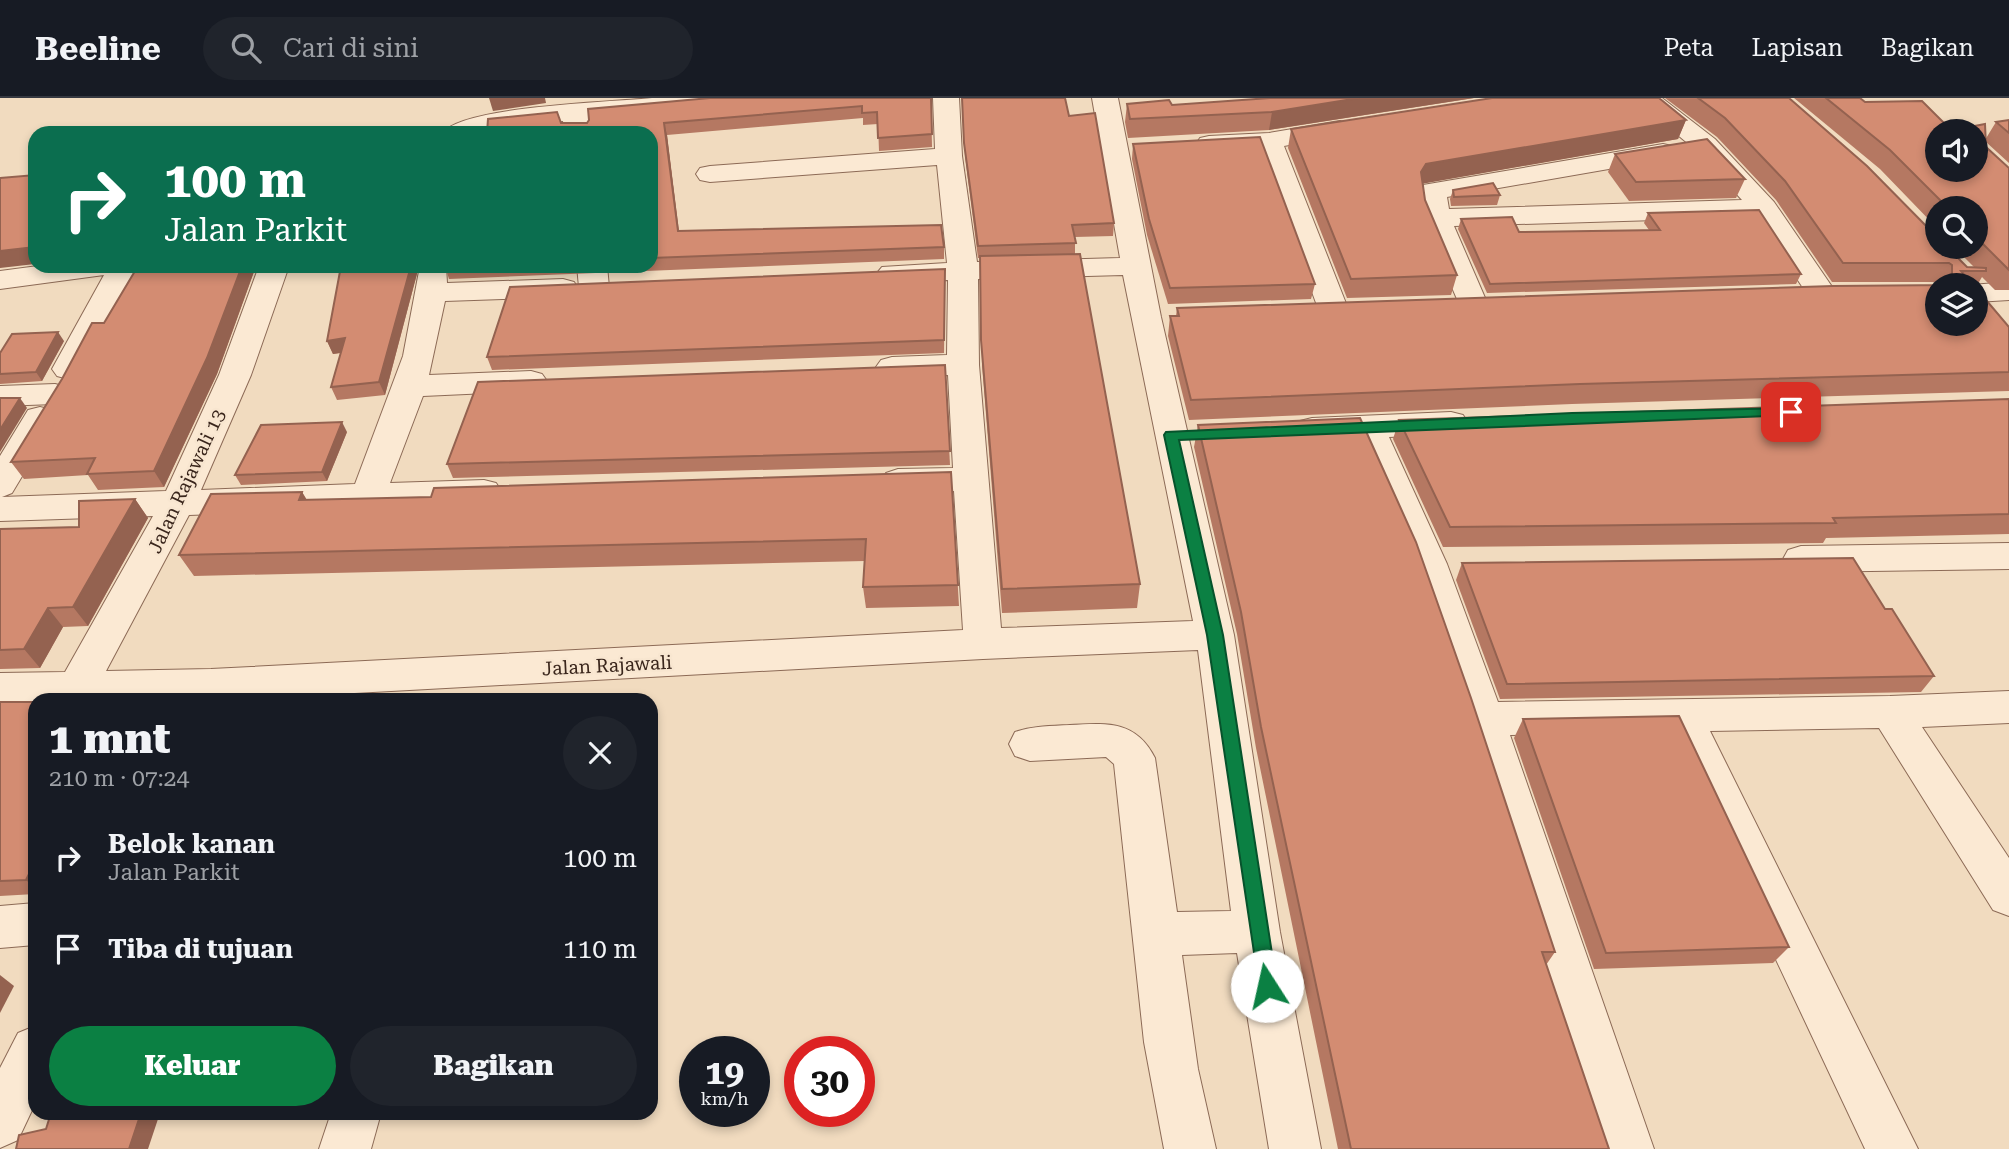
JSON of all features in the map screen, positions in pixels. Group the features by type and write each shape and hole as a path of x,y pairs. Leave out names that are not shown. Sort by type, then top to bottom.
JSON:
{"street":[{"path":"470,126 499,118 576,123 679,100 730,98"},
{"path":"946,98 949,156 963,270 964,365 983,644"},
{"path":"1105,98 1128,149 1137,266 1159,317 1184,435 1257,932 1295,1149"},
{"path":"1646,98 1706,145 1764,208 1821,294"},
{"path":"1180,146 1269,141 1363,126"},
{"path":"1269,141 1335,311"},
{"path":"1474,307 1436,218 1432,193 1434,190 1706,145"},
{"path":"710,174 949,156"},
{"path":"1436,218 1764,208"},
{"path":"867,274 1137,266"},
{"path":"0,280 52,273"},
{"path":"0,485 55,394 119,273"},
{"name":"Jalan Rajawali 13","path":"77,687 132,594 178,502 241,362 272,273"},
{"path":"368,495 410,386 432,279 602,279"},
{"path":"1988,295 2005,305"},
{"path":"867,368 964,365"},
{"path":"410,386 562,380"},
{"path":"0,396 55,394"},
{"path":"1276,431 1477,422"},
{"path":"1368,427 1429,564 1484,719 1628,1149"},
{"path":"861,482 971,479"},
{"path":"0,509 519,491"},
{"path":"1774,560 2005,563"},
{"path":"1429,564 1470,564"},
{"name":"Jalan Rajawali","path":"0,689 77,687 207,692 476,686 983,644 1215,635"},
{"path":"1484,719 1889,712 2009,707"},
{"path":"1889,712 2009,896"},
{"path":"1681,715 1892,1149"},
{"path":"1030,744 1110,740 1123,746 1134,758 1165,1016 1179,1109 1190,1149"},
{"path":"0,927 28,925"},
{"path":"1156,934 1257,932"},
{"path":"0,1122 28,1064"},
{"path":"345,1149 354,1120"}],"building":[{"path":"710,98 931,98 932,134 878,138 877,112 862,113 862,106 664,123 678,231 941,225 944,247 658,258 658,126 488,126 488,119 557,112 561,123 587,123 588,109"},
{"path":"962,98 1065,98 1069,116 1095,113 1114,223 1072,225 1076,243 978,246 964,143"},
{"path":"1270,98 1359,98 1272,112 1130,119 1127,104 1169,100 1172,105"},
{"path":"1492,98 1659,98 1686,120 1426,164 1421,172 1425,200 1457,275 1351,279 1291,129"},
{"path":"1698,98 1789,98 1867,166 1925,225 1925,259 1959,259 1967,267 1986,268 1986,271 1952,273 1952,265 1949,263 1843,263 1785,181 1725,118"},
{"path":"1826,98 1860,98 1865,102 1922,101 1940,119 1925,119 1925,182 1988,182 1988,149 2009,168 2009,270 1988,249 1988,196 1936,196 1890,150"},
{"path":"2009,120 2009,133 1996,122"},
{"path":"1260,137 1315,284 1170,288 1149,219 1133,144"},
{"path":"1707,139 1745,179 1636,182 1615,154"},
{"path":"28,176 28,248 0,251 0,178"},
{"path":"1493,183 1500,195 1454,197 1453,190"},
{"path":"1759,210 1801,274 1490,284 1461,219 1512,217 1519,232 1660,230 1648,213"},
{"path":"1080,254 1140,584 1002,589 981,340 980,256"},
{"path":"945,269 944,340 487,357 510,287"},
{"path":"134,273 239,273 207,358 154,471 87,474 95,458 11,462 62,379 92,323 104,323"},
{"path":"340,273 409,273 379,382 331,387 345,338 327,341"},
{"path":"1925,285 1925,336 1988,336 1988,302 2009,327 2009,372 1580,384 1191,400 1170,316 1179,316 1177,308"},
{"path":"58,332 36,372 0,374 0,353 12,334"},
{"path":"945,365 950,451 447,464 478,382"},
{"path":"0,398 20,398 0,430"},
{"path":"2009,399 2009,514 1833,518 1836,523 1450,527 1399,420"},
{"path":"1360,418 1416,542 1471,698 1555,952 1542,952 1609,1149 1351,1149 1261,727 1241,612 1198,425"},
{"path":"342,422 322,472 235,475 261,425"},
{"path":"951,472 958,585 863,587 866,539 179,555 211,494 302,492 299,500 431,497 434,488"},
{"path":"135,499 73,607 48,608 24,649 0,650 0,529 79,527 79,501"},
{"path":"1853,558 1885,609 1892,609 1934,676 1507,684 1462,563"},
{"path":"0,702 28,702 28,876 26,880 0,881"},
{"path":"1679,716 1789,947 1606,953 1523,719"},
{"path":"49,1120 139,1120 129,1149 16,1149 19,1135 46,1129"}],"route":[{"path":"1267,986 1215,635 1171,435 1572,418 1791,412"}]}
